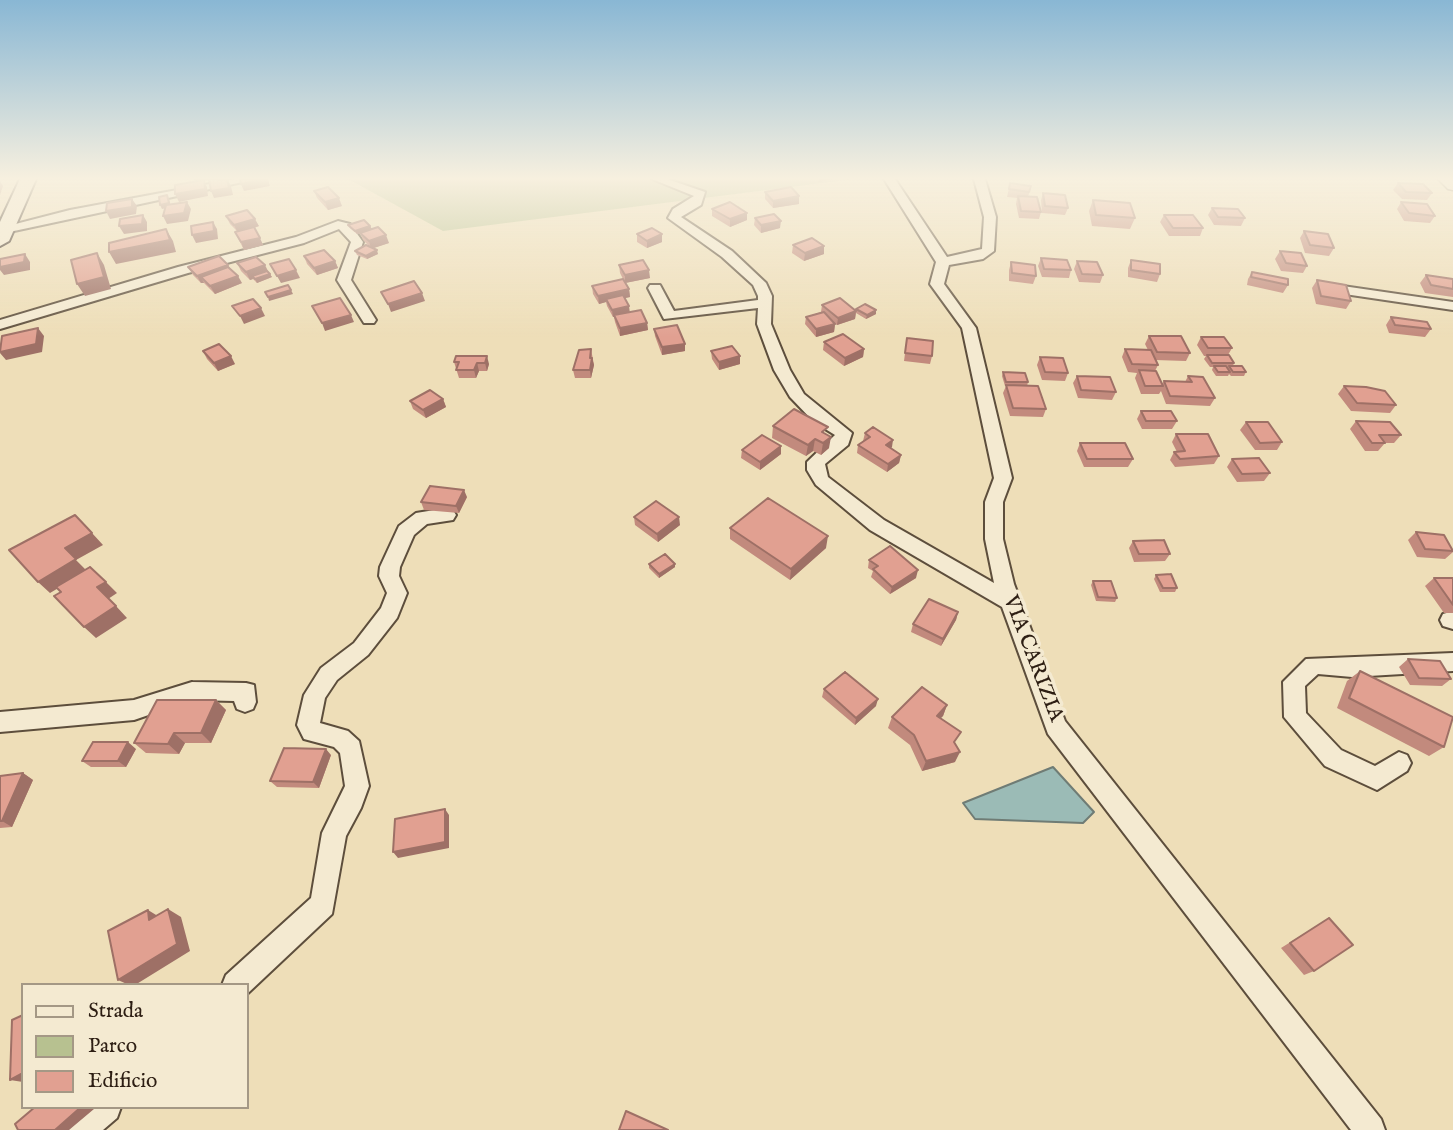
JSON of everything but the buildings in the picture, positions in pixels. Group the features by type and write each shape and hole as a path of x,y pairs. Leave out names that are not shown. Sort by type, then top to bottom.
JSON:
{"street":[{"path":"0,326 183,270 300,240 321,232"},
{"path":"350,232 358,242 344,280 369,320"},
{"path":"694,232 727,254 759,283 765,303 764,324 782,370 799,397 820,418 844,433 842,441 816,462 816,470 822,481 877,524 1010,602"},
{"path":"924,232 943,262 978,256 988,251 989,232"},
{"name":"VIA CARIZIA","path":"943,262 937,284 969,328 1003,478 993,502 994,539 1010,602 1056,727 1370,1130"},
{"path":"655,288 676,330"},
{"path":"1328,288 1453,306"},
{"path":"670,316 765,303"},
{"path":"238,983 323,905 334,832 353,800 357,786 351,748 340,738 312,732 308,724 315,695 329,674 361,649 390,612 397,593 389,576 390,567 405,531 422,517 447,515"},
{"path":"1399,763 1377,779 1333,758 1296,717 1294,682 1314,665 1378,675 1453,662"},
{"path":"0,722 134,709 192,691 246,692 244,702"},
{"path":"80,1130 104,1109"}],"water":[{"path":"1053,767 1094,812 1083,823 975,819 963,803"}]}
